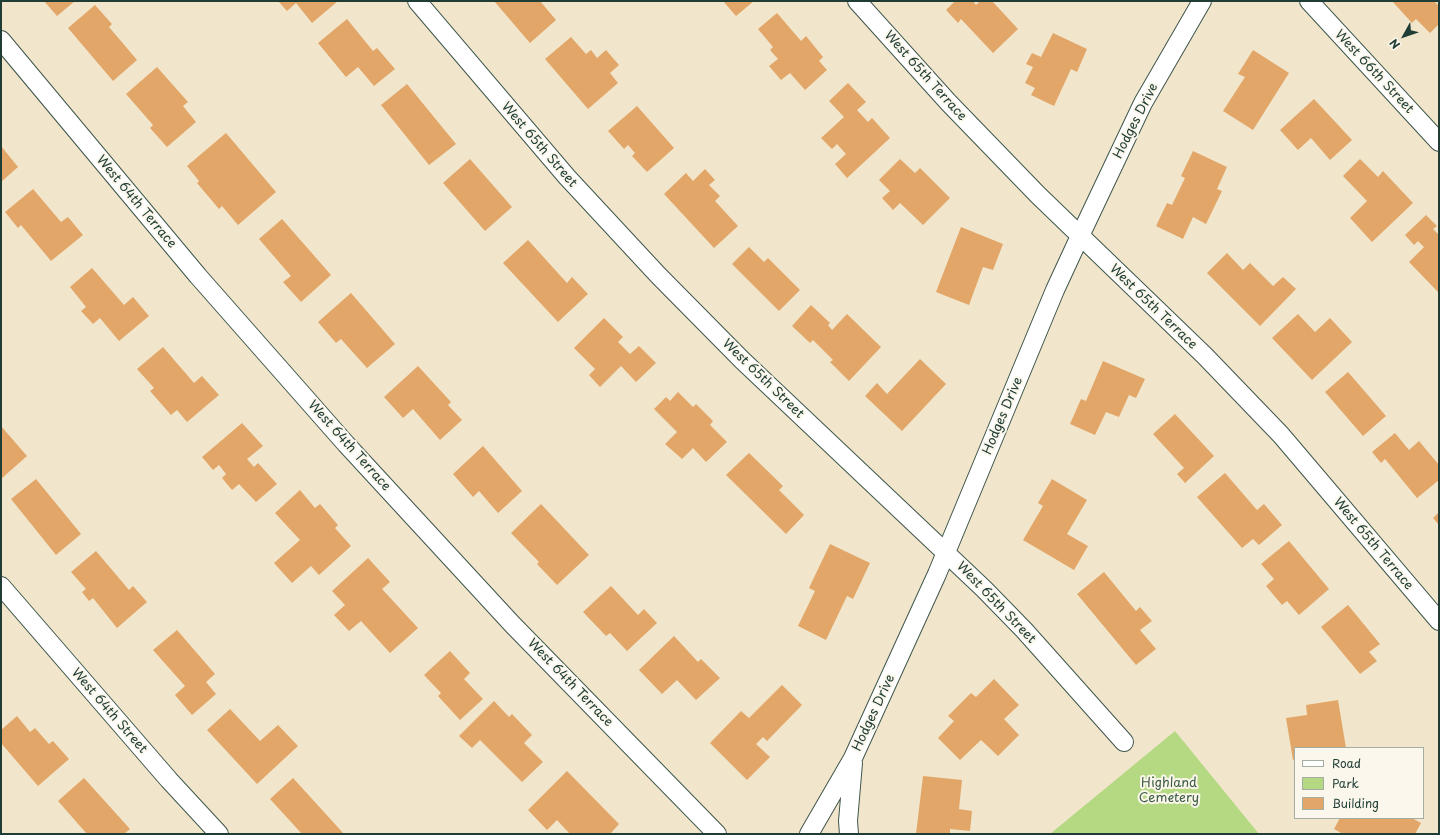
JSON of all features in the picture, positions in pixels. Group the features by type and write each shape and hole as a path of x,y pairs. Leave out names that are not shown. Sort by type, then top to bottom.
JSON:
{"street":[{"name":"West 65th Street","path":"417,1 542,148 658,275 742,360 855,469 946,552 984,589 1024,630 1124,742"},
{"name":"West 65th Terrace","path":"857,1 948,102 1038,195 1205,356 1281,435 1439,621"},
{"name":"Hodges Drive","path":"809,834 853,758 938,574 1052,298 1080,236 1143,103 1202,1"},
{"name":"West 66th Street","path":"1309,1 1439,142"},
{"name":"West 64th Terrace","path":"1,40 198,276 346,444 512,624 717,834"},
{"name":"West 64th Street","path":"1,586 164,774 219,834"},
{"path":"849,834 848,821 853,758"}],"green space":[{"name":"Highland Cemetery","path":"1175,731 1259,834 1050,834"}],"building":[{"path":"44,1 75,1 57,16"},
{"path":"278,1 338,1 312,23 296,3 287,11"},
{"path":"494,1 540,1 556,20 530,43"},
{"path":"723,1 754,1 736,16"},
{"path":"955,1 973,1 976,5 980,1 992,1 1018,29 993,53 961,19 958,23 946,10"},
{"path":"1392,1 1434,1 1439,6 1439,24 1430,33 1416,19 1412,23"},
{"path":"95,5 112,24 109,27 137,60 113,81 68,28"},
{"path":"777,13 801,41 806,36 823,57 819,61 827,70 805,90 790,73 781,80 769,66 778,59 770,50 773,47 758,29"},
{"path":"347,19 373,51 377,48 395,69 374,86 358,67 346,77 318,43"},
{"path":"1053,33 1087,49 1077,72 1071,69 1054,106 1031,95 1035,88 1025,83 1033,67 1026,64 1032,53 1041,57"},
{"path":"571,37 586,54 591,50 597,58 606,50 619,65 610,73 618,83 588,109 545,59"},
{"path":"1253,50 1289,73 1253,130 1223,111 1245,77 1238,74"},
{"path":"157,67 188,102 183,106 196,122 167,147 150,128 153,125 126,94"},
{"path":"848,83 866,102 857,110 868,122 872,118 890,138 847,178 835,164 846,154 837,144 832,149 821,138 844,117 829,101"},
{"path":"407,84 456,144 429,165 381,105"},
{"path":"1314,99 1352,140 1330,160 1311,138 1298,150 1280,130"},
{"path":"637,106 674,148 647,172 632,156 635,153 628,145 624,149 608,131"},
{"path":"226,133 276,192 238,225 222,206 219,209 197,183 199,181 187,166"},
{"path":"1,146 18,167 1,182"},
{"path":"1193,151 1227,167 1217,189 1222,191 1206,224 1193,217 1183,239 1156,226 1167,203 1172,205 1185,178 1181,176"},
{"path":"470,159 512,207 485,231 443,183"},
{"path":"900,159 915,173 920,168 950,198 923,225 900,203 893,210 882,198 890,191 879,180"},
{"path":"1360,159 1378,177 1383,171 1413,203 1372,242 1350,218 1367,201 1343,176"},
{"path":"705,169 715,180 709,185 720,196 715,201 738,226 714,248 664,194 686,173 693,181"},
{"path":"33,189 61,222 68,217 83,235 51,261 21,225 18,228 5,212"},
{"path":"1426,215 1437,226 1433,229 1439,235 1438,292 1409,262 1424,247 1418,241 1414,245 1405,235"},
{"path":"282,219 331,275 301,302 283,282 291,276 259,239"},
{"path":"961,227 1003,244 993,270 983,267 969,305 936,292"},
{"path":"528,240 567,283 572,277 588,294 558,322 503,263"},
{"path":"749,247 764,262 768,258 800,290 779,311 732,264"},
{"path":"1227,253 1243,270 1250,263 1273,286 1283,277 1296,289 1260,326 1207,273"},
{"path":"92,268 124,305 133,297 149,316 119,341 100,318 93,324 81,311 86,307 70,287"},
{"path":"351,293 395,344 367,368 341,339 336,343 318,322"},
{"path":"811,305 830,323 828,325 832,330 847,314 881,347 849,381 830,362 833,360 813,340 810,343 792,326"},
{"path":"1298,314 1315,332 1330,318 1352,342 1312,380 1272,338"},
{"path":"604,318 623,337 618,342 630,354 639,346 656,363 636,382 621,366 600,387 589,375 595,369 574,348"},
{"path":"163,347 194,383 202,376 219,395 187,422 177,410 171,415 150,391 154,388 137,369"},
{"path":"920,359 946,384 902,431 865,396 877,383 887,394"},
{"path":"1103,361 1145,379 1136,398 1129,395 1119,417 1106,412 1095,435 1070,424 1081,399 1086,401"},
{"path":"418,366 451,402 448,405 462,420 440,440 413,409 403,418 384,397"},
{"path":"1348,372 1386,416 1363,436 1325,392"},
{"path":"678,392 693,407 696,404 713,421 710,425 727,442 706,462 693,448 682,459 665,444 677,432 654,409 666,397 670,401"},
{"path":"1175,414 1214,456 1185,483 1177,474 1184,468 1153,434"},
{"path":"242,423 263,446 247,459 254,467 258,463 277,484 256,502 239,484 232,490 222,478 226,474 219,465 213,470 202,457"},
{"path":"1,426 27,456 1,479"},
{"path":"1395,433 1409,450 1419,441 1439,465 1439,480 1417,498 1385,459 1381,463 1372,452"},
{"path":"483,446 522,491 498,513 479,491 473,497 453,474"},
{"path":"749,453 783,486 779,490 804,515 786,534 726,475"},
{"path":"1225,473 1257,510 1264,504 1282,525 1259,545 1253,539 1242,548 1197,497"},
{"path":"36,479 81,534 56,555 11,499"},
{"path":"1052,479 1087,500 1067,534 1088,546 1074,570 1023,540 1043,506 1038,503"},
{"path":"300,490 315,508 320,504 338,525 335,528 351,546 319,575 311,566 292,583 274,563 300,540 275,513"},
{"path":"541,504 589,555 557,585 537,564 539,562 511,533"},
{"path":"1439,512 1439,525 1433,518"},
{"path":"1289,541 1329,589 1299,615 1287,601 1282,605 1266,586 1274,579 1261,564"},
{"path":"830,544 870,563 853,599 847,596 826,640 798,626 815,591 809,588"},
{"path":"96,551 129,590 133,586 147,602 117,628 93,598 89,601 82,592 86,589 71,572"},
{"path":"368,558 390,582 382,589 418,628 390,653 361,621 349,631 334,615 345,605 332,591"},
{"path":"1104,572 1136,611 1140,607 1152,621 1140,630 1156,649 1136,665 1077,594"},
{"path":"611,586 638,615 644,609 657,623 627,651 610,633 606,636 583,612"},
{"path":"1348,605 1380,644 1369,652 1377,661 1360,674 1321,627"},
{"path":"177,630 215,674 206,682 216,694 192,715 175,695 185,686 153,650"},
{"path":"674,636 698,662 701,659 720,678 696,700 677,680 662,694 639,670"},
{"path":"450,651 470,673 464,679 483,699 460,720 438,696 441,693 424,675"},
{"path":"994,679 1019,705 1004,719 1019,735 998,756 981,740 960,760 938,738 954,721 948,716 971,693 976,697"},
{"path":"782,685 802,705 767,741 763,737 756,744 770,757 747,780 710,743 741,711 749,718"},
{"path":"1338,700 1346,747 1294,747 1293,760 1286,718 1307,715 1306,705"},
{"path":"494,701 509,717 512,714 532,735 524,743 543,762 522,782 480,740 472,748 459,736"},
{"path":"230,709 260,741 278,725 298,746 257,784 207,730"},
{"path":"17,716 30,732 35,728 49,744 53,741 69,759 38,786 1,743 1,730"},
{"path":"567,771 619,824 610,834 568,834 569,833 557,820 547,830 528,810"},
{"path":"923,776 962,780 959,809 972,811 970,831 950,829 950,834 916,834"},
{"path":"84,778 130,829 124,834 87,834 58,801"},
{"path":"293,778 344,834 302,834 270,799"},
{"path":"1339,819 1414,819 1421,823 1415,834 1343,834 1334,829"}]}
